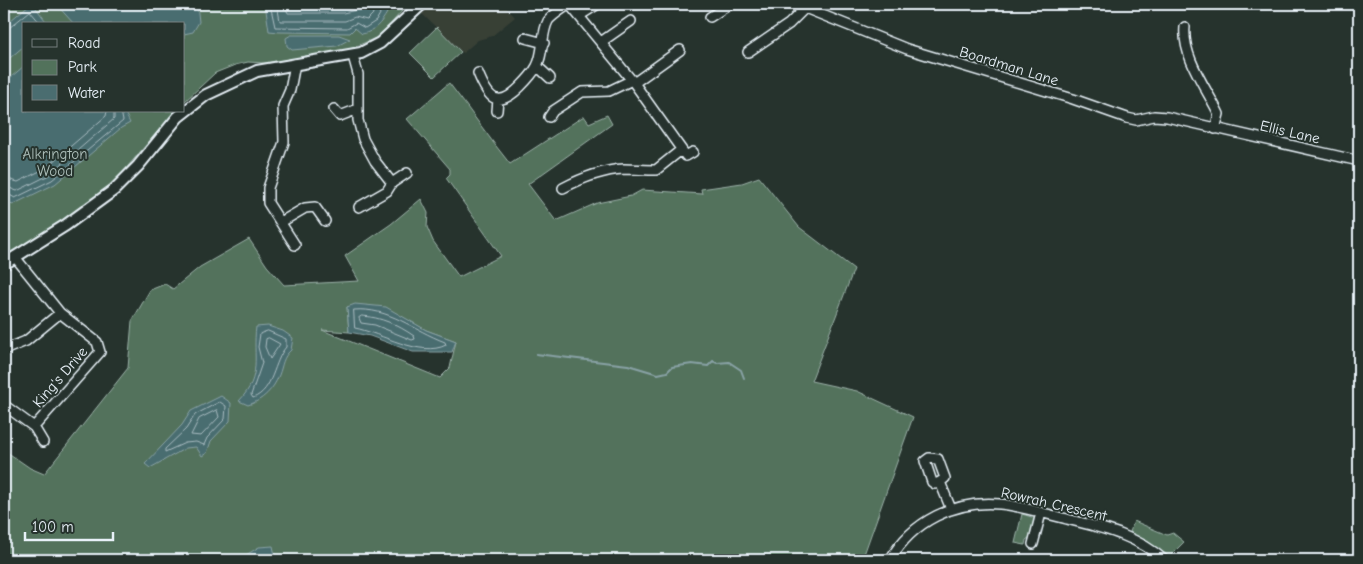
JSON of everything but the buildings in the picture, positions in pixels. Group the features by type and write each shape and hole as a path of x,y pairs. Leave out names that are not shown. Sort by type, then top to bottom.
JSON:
{"main road":[{"path":"185,112 206,95 257,71 353,56 380,43 422,4"},
{"path":"4,264 114,190 138,166 178,117 184,112"}],"street":[{"path":"478,73 485,91 498,100 508,98 526,81 537,66 548,21 569,4 633,81 686,153 656,170 611,171 593,175 567,189"},
{"path":"579,16 598,4"},
{"path":"710,17 730,4"},
{"path":"748,52 789,24 802,6"},
{"name":"Boardman Lane","path":"802,6 907,49 1072,99 1127,118 1136,120 1161,116 1215,129"},
{"path":"601,42 630,20"},
{"path":"1185,27 1195,68 1219,114 1215,129"},
{"path":"525,38 544,43"},
{"path":"549,117 553,110 582,92 609,91 633,81 680,50"},
{"path":"353,56 358,74 360,129 365,146 392,183"},
{"path":"295,64 290,90 282,106 284,142 268,188 268,203 295,245"},
{"path":"537,66 550,78"},
{"path":"496,111 498,100"},
{"path":"334,109 340,116 358,109"},
{"name":"Ellis Lane","path":"1215,129 1359,161"},
{"path":"359,207 387,190 392,183 407,173"},
{"path":"280,222 305,208 315,207 325,221"},
{"name":"King's Drive","path":"15,257 60,312 96,342 100,352 34,427"},
{"path":"4,350 26,341 60,312"},
{"path":"4,405 34,427 43,442"},
{"path":"940,482 951,509"},
{"name":"Rowrah Crescent","path":"890,560 910,534 933,517 951,509 988,503 1041,513 1129,536 1155,552 1164,560"},
{"path":"1033,544 1041,513"}],"shaded area":[{"path":"433,4 503,4 515,17 492,36 478,40 463,53 422,14"}],"green space":[{"name":"Alkrington Wood","path":"4,4 397,4 402,11 380,36 343,52 235,65 215,73 185,101 185,22 22,22 22,112 174,112 105,193 4,257"},
{"path":"437,27 461,52 434,77 410,53"},
{"path":"449,83 510,164 584,116 589,123 607,115 612,124 528,184 556,221 597,203 631,196 642,190 702,194 701,189 742,183 759,177 799,227 854,269 811,381 857,391 913,417 862,560 4,560 4,450 30,468 44,474 128,368 132,321 150,290 165,284 173,289 200,267 249,239 267,266 284,285 359,281 345,256 391,224 421,199 428,213 427,227 433,241 459,277 501,256 446,178 450,174 450,169 407,119","holes":["347,307 391,311 426,330 456,341 450,368 440,378 322,330 349,332"]},
{"path":"1022,514 1038,519 1032,536 1026,540 1025,545 1015,543"},
{"path":"1134,521 1167,535 1173,533 1184,542 1169,557 1130,532"}],"water":[{"path":"30,4 33,4 46,22 22,22 22,48 4,63 4,26"},
{"path":"56,4 197,4 199,22 193,32 185,34 185,22 72,22"},
{"path":"265,4 379,4 387,13 377,26 362,34 355,28 350,33 279,32 269,31"},
{"path":"291,35 339,35 350,39 337,46 292,50 287,46 286,38"},
{"path":"22,68 22,112 124,112 130,123 121,128 55,184 12,205 4,195 4,83"},
{"path":"355,304 386,307 426,330 456,341 452,352 413,352 370,336 349,332 347,307"},
{"path":"268,326 283,331 293,338 291,350 284,359 277,380 271,390 258,401 248,405 239,401 246,392 254,375 256,327"},
{"path":"221,396 231,403 230,421 211,441 207,453 202,456 196,447 186,448 150,468 145,464 182,425 191,411"},
{"path":"273,546 276,560 238,560 259,547"}],"waterway":[{"path":"4,7 8,4"},
{"path":"536,354 628,365 658,374 667,372 672,367 692,364 708,366 713,361 717,363 729,362 741,370 744,378"}]}
